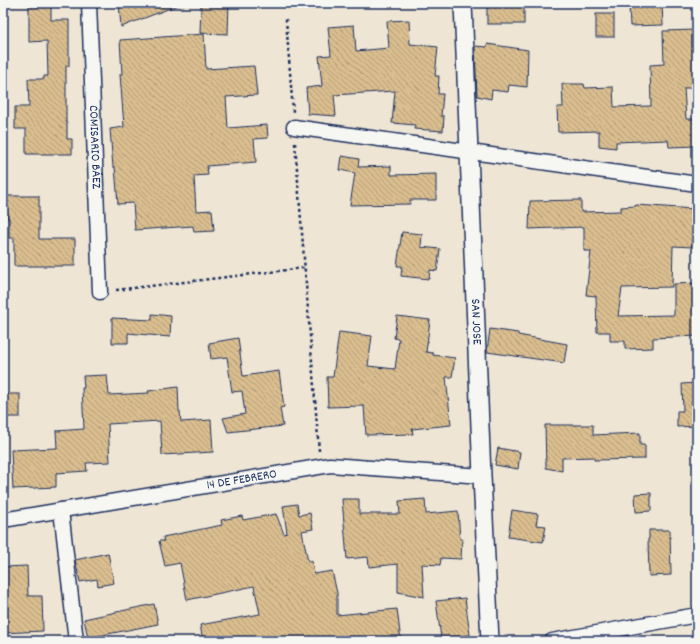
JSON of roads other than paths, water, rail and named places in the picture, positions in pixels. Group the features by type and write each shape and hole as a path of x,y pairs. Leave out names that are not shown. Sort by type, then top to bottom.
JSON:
{"street":[{"name":"COMISARIO BÁEZ","path":"89,3 100,292"},
{"name":"SAN JOSE","path":"463,3 490,641"},
{"path":"294,127 697,184"},
{"name":"14 DE FEBRERO","path":"3,520 330,464 482,476"},
{"path":"61,510 76,641"},
{"path":"552,641 697,615"}]}
